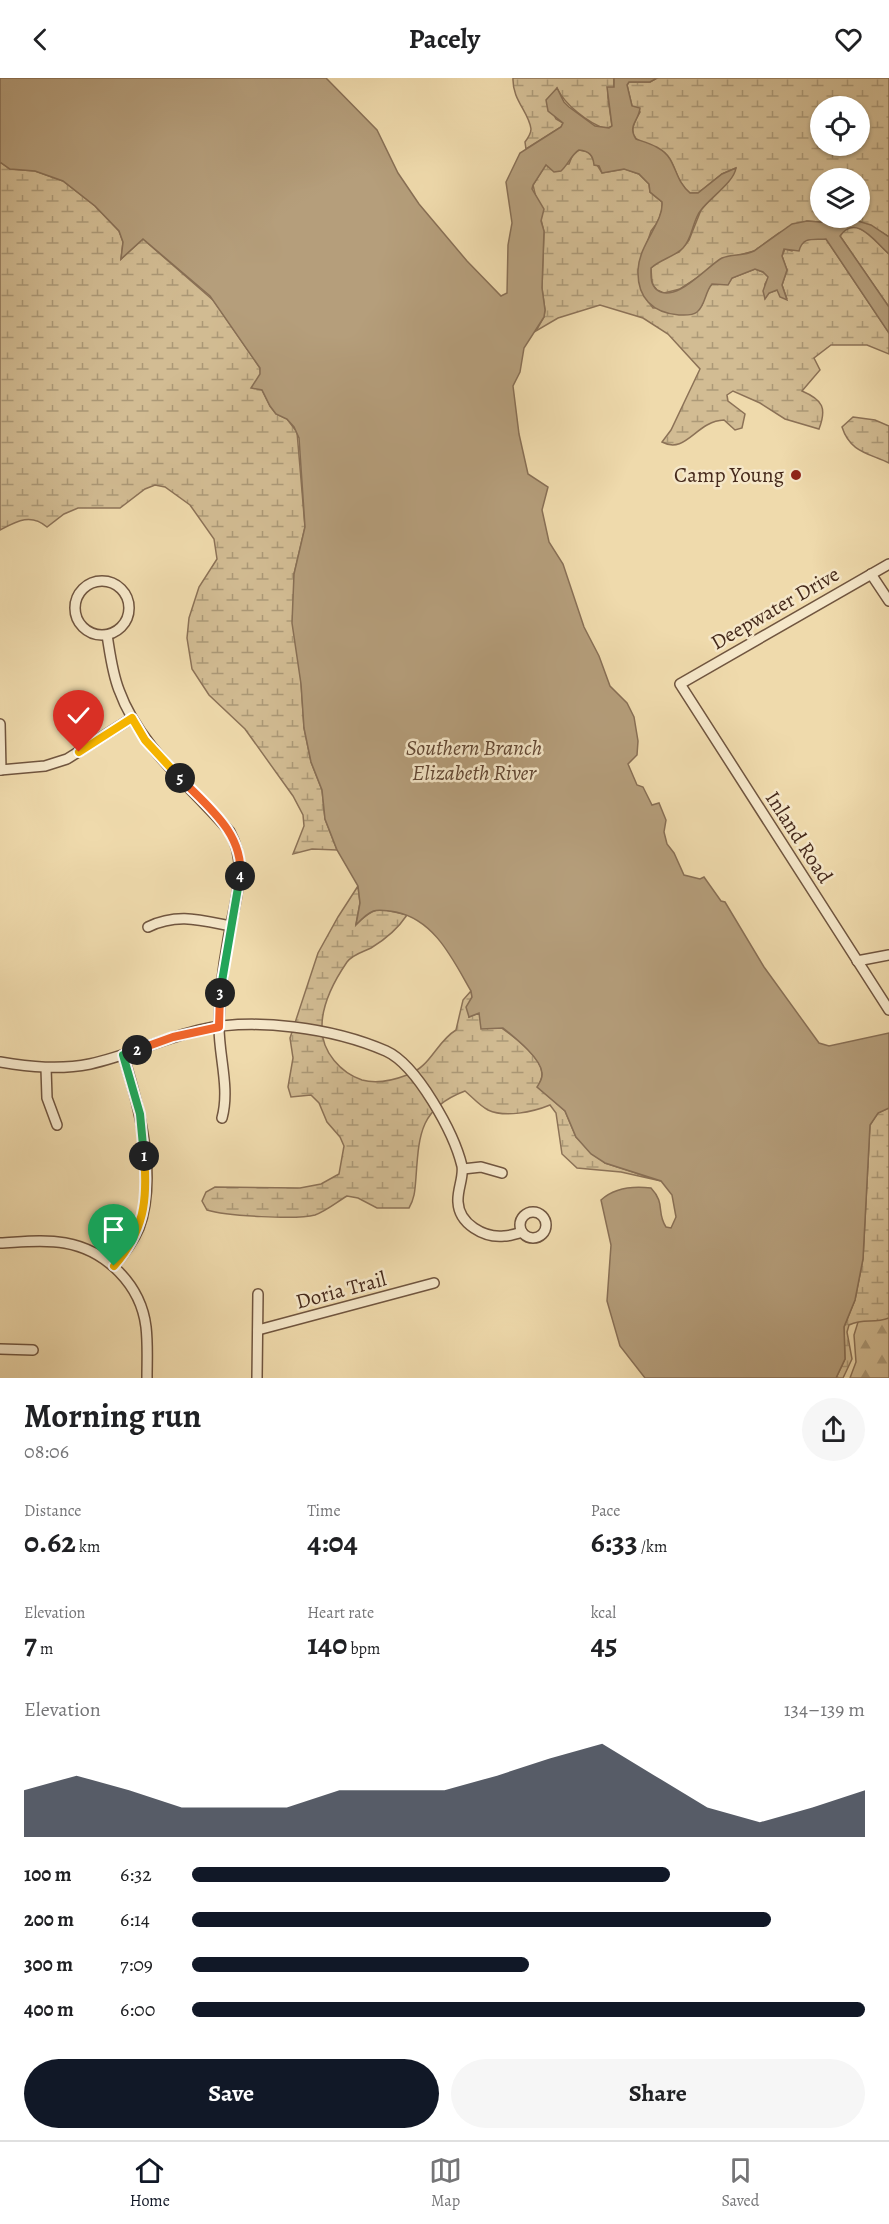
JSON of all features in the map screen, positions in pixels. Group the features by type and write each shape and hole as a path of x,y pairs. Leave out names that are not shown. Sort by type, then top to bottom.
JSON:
{"street":[{"name":"Deepwater Drive","path":"680,684 889,564"},
{"path":"871,574 889,602"},
{"path":"98,581 118,586 129,604 128,618 124,624 120,629 107,635 87,630 78,619 75,606 85,587 98,581"},
{"path":"107,635 118,688 145,740 217,816 236,843 240,872 222,972 219,1027 226,1097 222,1118"},
{"name":"Inland Road","path":"680,684 889,1010"},
{"path":"0,724 1,770 45,766 67,759 132,718"},
{"path":"148,927 164,920 179,918 230,926"},
{"path":"857,961 889,955"},
{"path":"0,1062 46,1068 85,1065 123,1055 173,1037 244,1024 333,1035 363,1043 399,1058 417,1079 442,1120 463,1169 457,1203 466,1221 487,1235 505,1236 522,1232"},
{"path":"114,1266 127,1250 138,1229 146,1195 141,1123 123,1055"},
{"path":"46,1068 47,1098 57,1125"},
{"path":"463,1169 481,1167 502,1173"},
{"path":"0,1243 64,1242 86,1249 114,1266 136,1295 144,1317 147,1378"},
{"name":"Doria Trail","path":"258,1330 434,1283"},
{"path":"257,1378 258,1294"},
{"path":"0,1349 33,1350"}],"green space":[{"path":"513,78 614,78 614,88 608,94 612,126 606,129 585,118 571,107 557,88 548,103 556,119 563,123 561,127 526,149 525,142 530,134 530,123 515,93"},
{"path":"657,78 889,78 889,237 870,226 870,168 810,168 810,221 779,233 754,251 718,261 680,289 664,293 657,290 652,284 651,268 663,258 679,252 689,240 701,210 736,168 722,174 698,193 690,193 680,181 664,153 641,142 633,133 634,124 640,112 632,106 627,85 629,82 650,82"},
{"path":"579,150 589,152 602,173 625,169 639,174 649,184 650,192 662,202 661,213 651,231 639,271 641,288 653,308 702,305 707,290 712,284 728,284 732,278 755,269 769,277 765,284 765,298 769,293 777,290 787,299 782,285 787,270 782,256 785,249 792,251 807,239 826,239 889,333 889,354 867,345 831,345 814,358 820,370 802,391 819,401 823,415 819,429 785,419 760,403 733,391 727,395 728,401 745,414 742,428 735,430 724,420 706,426 678,444 670,445 662,442 671,430 700,369 668,334 643,318 600,305 558,318 536,331 544,317 545,310 542,288 544,232 533,185 546,164 569,164 573,154"},
{"path":"0,162 10,169 35,171 63,181 95,206 119,231 123,242 121,259 143,239 214,301 260,368 262,390 270,406 276,414 287,419 297,432 305,527 294,574 304,728 311,762 322,790 325,819 337,850 312,849 293,854 304,826 303,815 293,796 245,729 209,695 192,669 187,638 189,618 199,587 217,559 214,539 190,505 165,487 155,485 145,489 120,508 78,508 64,514 47,527 30,519 18,521 0,530"},
{"path":"858,228 868,233 889,254 889,307 840,236 845,229"},
{"path":"853,417 875,420 889,426 889,463 861,451 850,442 842,427"},
{"path":"358,886 360,903 356,924 369,913 379,910 407,915 386,938 349,959 329,994 322,1020 323,1038 329,1053 340,1067 354,1077 373,1082 385,1081 415,1071 456,1030 463,1000 471,991 469,1017 479,1013 526,1048 540,1066 542,1074 538,1087 565,1111 576,1137 605,1163 661,1181 621,1172 577,1168 562,1154 556,1113 550,1105 536,1110 502,1114 488,1110 465,1091 439,1106 425,1124 421,1135 414,1193 409,1208 377,1208 358,1198 347,1196 315,1215 306,1216 261,1217 207,1210 202,1201 206,1192 215,1187 300,1188 321,1184 339,1174 344,1146 340,1137 327,1122 319,1103 311,1095 291,1097 288,1087 293,1058 290,1038 318,953"},
{"path":"889,1108 889,1318 849,1325 847,1332 852,1359 843,1378 836,1378 845,1359 844,1327 855,1300 863,1259 870,1125 878,1113"},
{"path":"889,1300 889,1378 850,1378 856,1362 854,1335 858,1322 869,1307"}],"water":[{"name":"Southern Branch Elizabeth River","path":"0,78 326,78 377,130 398,173 419,204 467,261 501,296 507,293 508,245 512,223 506,182 520,153 561,127 563,123 548,111 546,100 557,88 569,107 595,126 609,128 612,126 607,87 614,87 614,78 657,78 650,82 629,82 627,85 632,106 640,108 633,126 636,139 654,146 667,155 680,181 690,193 698,193 722,174 736,168 731,179 698,214 689,239 683,248 651,268 652,283 657,290 665,293 682,288 722,258 754,251 792,224 807,221 810,221 810,228 850,228 840,236 889,307 889,333 826,239 806,241 799,251 784,249 782,256 787,270 782,285 787,300 780,297 777,290 769,293 765,299 763,291 768,277 755,269 732,278 728,285 712,284 702,306 695,313 691,315 670,314 648,302 640,289 638,280 642,251 662,210 662,202 650,192 649,184 639,174 624,169 602,173 599,166 594,165 590,154 585,151 579,150 561,171 554,172 546,165 532,189 544,209 541,221 544,231 542,288 544,317 524,348 520,372 513,386 519,434 528,474 548,487 542,510 549,542 563,564 584,627 599,656 610,686 627,703 634,717 638,741 637,755 628,764 637,785 643,787 652,805 659,803 666,820 664,832 667,844 674,853 684,875 700,879 704,877 721,901 725,902 764,967 819,1043 829,1046 889,1033 889,1108 878,1113 870,1125 863,1259 855,1300 844,1327 845,1359 836,1378 645,1378 620,1346 607,1301 611,1245 601,1200 624,1189 651,1188 660,1203 663,1222 666,1227 671,1228 676,1217 672,1195 661,1181 605,1163 591,1154 576,1137 565,1111 537,1087 542,1073 532,1055 503,1028 481,1029 479,1013 469,1017 466,1007 472,997 471,991 450,954 422,923 410,916 378,910 369,913 356,925 360,903 358,886 337,850 325,819 322,790 311,762 304,728 301,684 292,623 294,574 305,527 299,438 294,427 287,419 276,414 262,390 251,388 260,374 260,368 210,296 143,239 121,259 123,242 119,231 95,206 63,181 35,171 10,169 0,162"},
{"name":"Southern Branch Elizabeth River","path":"870,225 889,237 889,254 872,237 859,228 870,228"}],"place":[{"name":"Camp Young","path":"796,475"}],"route":[{"path":"79,752 132,718 145,740 230,832 236,843 240,859 238,887 222,972 219,1027 173,1037 123,1055 135,1094 143,1132 146,1195 138,1229 127,1250 114,1266"}]}
